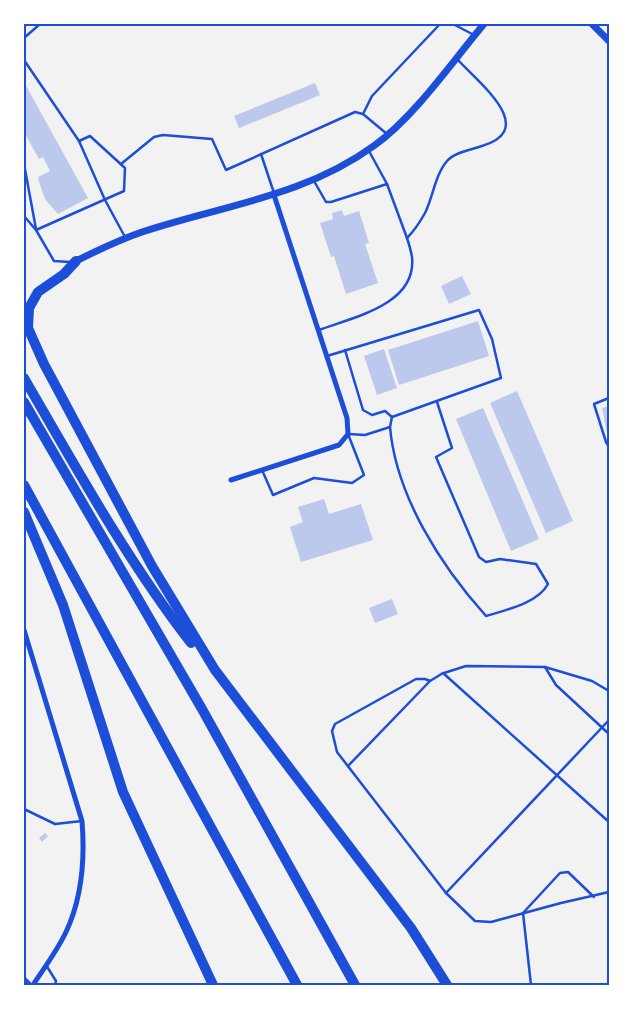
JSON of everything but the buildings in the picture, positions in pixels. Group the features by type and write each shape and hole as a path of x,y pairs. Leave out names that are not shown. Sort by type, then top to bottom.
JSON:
{"highway":[{"path":"76,261 64,274 45,286 34,296 28,314 30,334 152,566 215,670 412,928 447,985"},
{"path":"24,378 118,539 164,607 196,650 215,670"},
{"path":"24,402 202,709 355,985"},
{"path":"24,485 297,985"},
{"path":"24,512 63,605 123,792 213,985"}],"street":[{"path":"76,261 125,238 274,195 314,181 368,150 408,114 484,24"},
{"path":"592,24 609,41"},
{"path":"231,480 340,445 348,434 347,418 274,195"},
{"path":"24,630 82,821 83,859 77,900 66,932 32,985 24,980"}],"lane":[{"path":"24,38 40,24"},
{"path":"363,114 372,96 440,24"},
{"path":"453,24 474,35"},
{"path":"407,238 425,213 439,175 450,157 497,141 507,124 504,112 455,58"},
{"path":"24,60 78,142 125,238"},
{"path":"121,164 154,137 163,135 212,139 226,170 355,112 363,114 387,134"},
{"path":"36,230 124,191 125,168 90,136 78,142"},
{"path":"319,330 389,303 404,289 412,259 407,238 387,184 368,150"},
{"path":"261,154 274,195"},
{"path":"24,164 36,230"},
{"path":"314,181 326,202 387,184"},
{"path":"24,216 36,230 54,261 65,264 76,261"},
{"path":"327,356 479,310 492,339 501,378 392,417"},
{"path":"344,350 363,410 372,414 385,411 392,417"},
{"path":"609,398 594,404 609,447"},
{"path":"392,417 390,427 392,446 412,506 456,583 486,616 507,610 544,592 548,584 536,564 500,559 486,562 479,557 436,457 452,448 437,402"},
{"path":"262,470 273,495 314,478 352,483 364,475 348,434 365,435 390,427"},
{"path":"348,766 430,681 443,673 466,666 545,667 592,681 609,691"},
{"path":"545,667 556,684 609,734"},
{"path":"443,673 609,822"},
{"path":"430,681 416,679 335,724 332,731 338,752 446,893 475,921 491,922 561,902 595,897 609,892"},
{"path":"446,893 609,720"},
{"path":"24,809 55,824 82,821"},
{"path":"523,912 560,874 568,872 595,897"},
{"path":"523,912 531,985"},
{"path":"46,965 56,981 55,985"}]}
